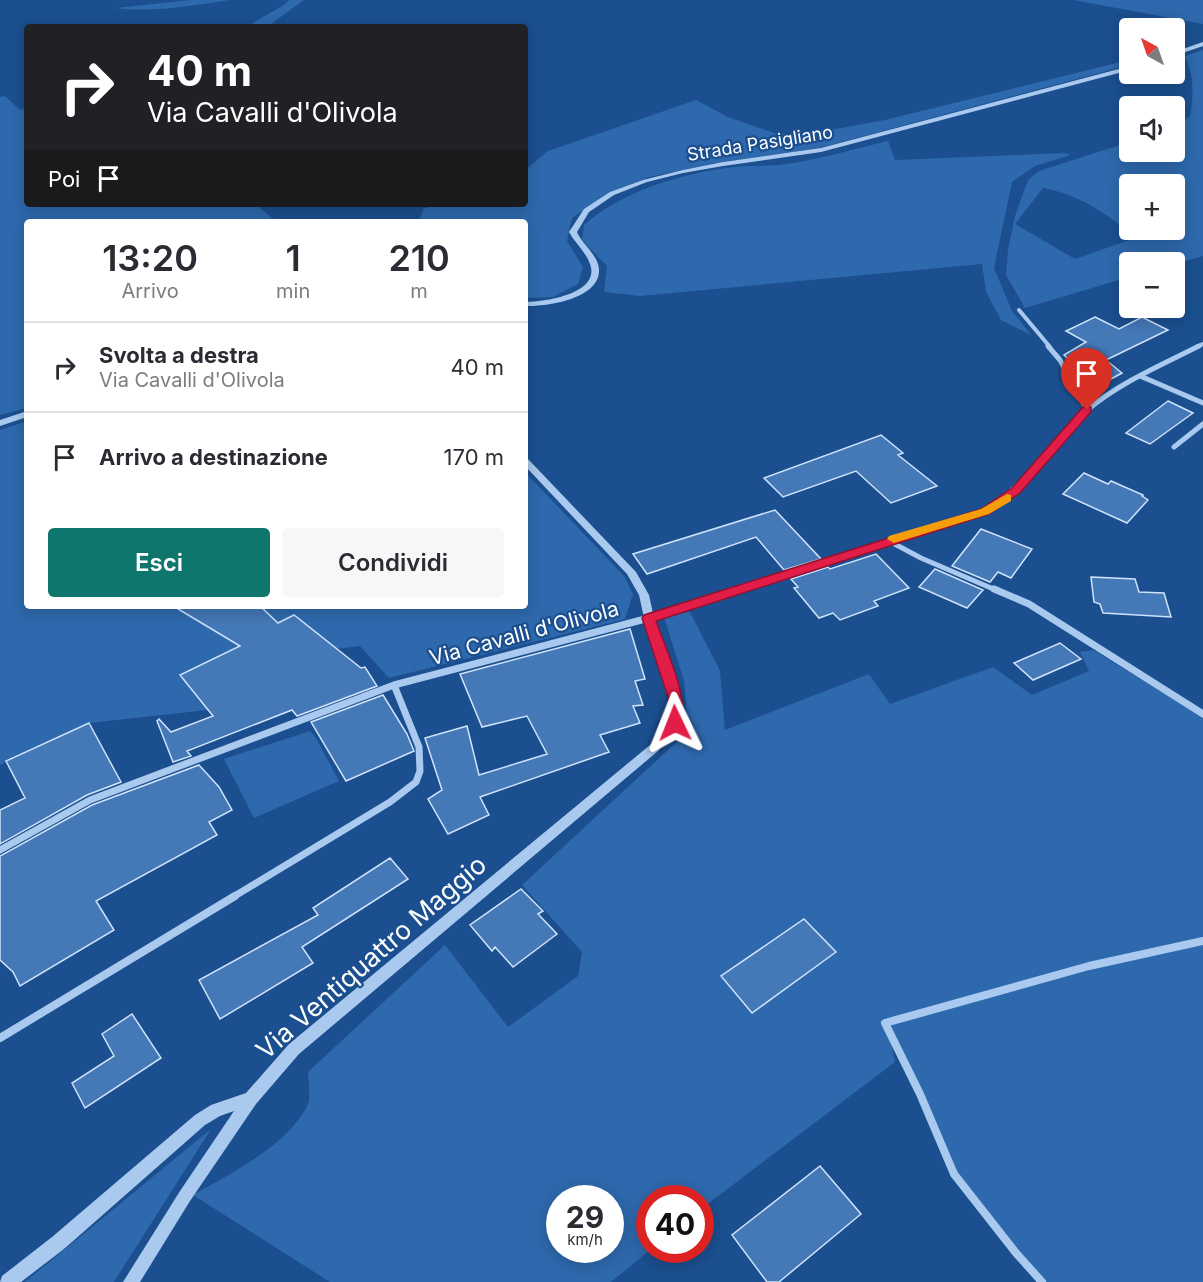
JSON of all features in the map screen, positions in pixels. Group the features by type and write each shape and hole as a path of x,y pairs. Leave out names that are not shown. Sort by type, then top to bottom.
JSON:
{"street":[{"path":"1185,50 1203,44"},
{"name":"Strada Pasigliano","path":"528,304 553,302 574,295 588,287 595,277 595,267 576,241 573,232 576,220 586,211 624,190 690,169 792,157 1119,71"},
{"path":"1020,310 1060,360 1087,410"},
{"name":"Via Cavalli d'Olivola","path":"0,850 90,800 394,685 490,657 649,618 985,512 1016,491 1087,410 1140,376 1203,344"},
{"path":"1140,376 1203,403"},
{"path":"0,423 24,415"},
{"path":"1174,447 1203,424"},
{"name":"Via Ventiquattro Maggio","path":"131,1282 250,1099 294,1049 654,748 675,723 675,697 649,618 644,595 631,572 528,464"},
{"path":"889,541 921,558 1029,604 1203,714"},
{"path":"0,1038 133,955 390,802 415,784 423,763 394,685"},
{"path":"1042,1282 1016,1253 954,1174 920,1094 885,1023 1089,966 1203,941"},
{"path":"8,1282 58,1243 200,1120 216,1110 250,1099"}],"shaded area":[{"path":"190,0 231,0 160,9 116,8"},
{"path":"289,0 304,0 271,24 251,24"},
{"path":"1073,0 1203,0 1203,24 1185,21 1185,18 1170,18"},
{"path":"1203,50 1203,256 1185,261 1185,252 1119,252 1119,280 1025,308 1006,275 1015,216 1028,180 1039,171 1119,145 1119,162 1185,162 1185,120 1190,116 1193,93 1185,56","holes":["1119,174 1185,174 1185,240 1129,240 1075,259 1015,224 1043,188 1081,200 1119,224"]},
{"path":"1119,62 1119,68 819,148 780,156 726,161 649,177 611,192 572,218 567,241 583,267 578,284 553,297 528,298 528,219 420,219 423,209 430,207 528,207 528,168 548,151 696,100 728,117 777,134 819,132 885,120"},
{"path":"5,96 20,110 24,109 24,207 259,207 273,219 24,219 24,409 0,415 0,97"},
{"path":"888,141 895,160 1066,153 1071,155 1035,166 1012,182 994,268 1012,311 1031,335 1001,320 986,292 982,264 640,296 604,292 607,266 582,240 584,225 615,203 650,187 688,175 734,167 799,162"},
{"path":"24,422 24,609 186,609 181,611 240,646 180,675 208,710 89,723 0,765 0,430"},
{"path":"528,475 624,576 633,594 625,619 389,678 360,646 336,649 294,615 278,623 263,609 528,609"},
{"path":"690,612 720,671 725,730 869,674 890,704 993,667 1032,695 1089,671 1080,652 1093,650 1203,717 1203,1282 1042,1282 954,1174 889,1035 895,1062 714,1199 714,1185 636,1185 636,1261 611,1282 330,1282 193,1195 257,1157 288,1132 299,1119 309,1101 308,1072 445,945 508,1027 578,976 582,952 522,885 681,738 687,714 684,681 664,617"},
{"path":"310,731 339,781 254,818 224,759"},
{"path":"211,1129 114,1282 25,1282"}],"building":[{"path":"1095,317 1119,329 1144,318 1168,330 1106,360 1122,373 1096,387 1064,355 1086,342 1066,331"},
{"path":"1168,401 1193,413 1150,444 1126,433"},
{"path":"881,435 903,453 898,455 937,486 891,503 856,471 783,497 764,478"},
{"path":"1084,473 1108,484 1111,481 1143,495 1148,500 1127,523 1063,494"},
{"path":"775,510 821,559 784,570 756,537 647,574 633,554"},
{"path":"981,529 1032,549 1011,578 998,572 990,582 952,566"},
{"path":"876,554 909,588 874,601 878,606 840,620 833,613 819,618 794,588 798,587 791,579"},
{"path":"935,569 983,590 967,608 919,587"},
{"path":"1091,577 1135,579 1139,592 1164,593 1171,617 1103,613 1100,604 1094,602"},
{"path":"178,609 263,609 278,623 294,615 361,668 365,667 377,686 297,716 292,710 187,751 191,756 173,762 157,721 159,719 171,732 213,716 180,675 240,646"},
{"path":"630,629 645,679 635,681 643,705 633,706 640,723 600,735 609,752 480,797 489,815 448,834 428,799 442,790 425,738 467,726 479,775 547,754 527,716 482,727 460,674"},
{"path":"1060,643 1081,659 1033,680 1014,663"},
{"path":"383,695 407,734 414,751 346,781 311,722"},
{"path":"89,723 121,782 87,795 0,844 0,810 25,798 6,761"},
{"path":"199,765 219,787 232,810 209,822 217,835 96,901 114,930 20,986 13,972 0,960 0,856 92,805"},
{"path":"390,858 408,879 302,947 313,963 220,1019 199,980 318,915 313,908"},
{"path":"521,889 543,911 538,914 557,934 513,967 495,947 492,951 470,925"},
{"path":"804,919 836,952 752,1013 721,976"},
{"path":"132,1014 161,1058 85,1108 72,1083 114,1056 102,1034"},
{"path":"820,1166 861,1214 779,1282 767,1282 732,1235"}],"slow traffic":[{"path":"894,539 985,512 1007,498"}],"route":[{"path":"675,723 675,697 649,618 985,512 1016,491 1087,410"}]}
